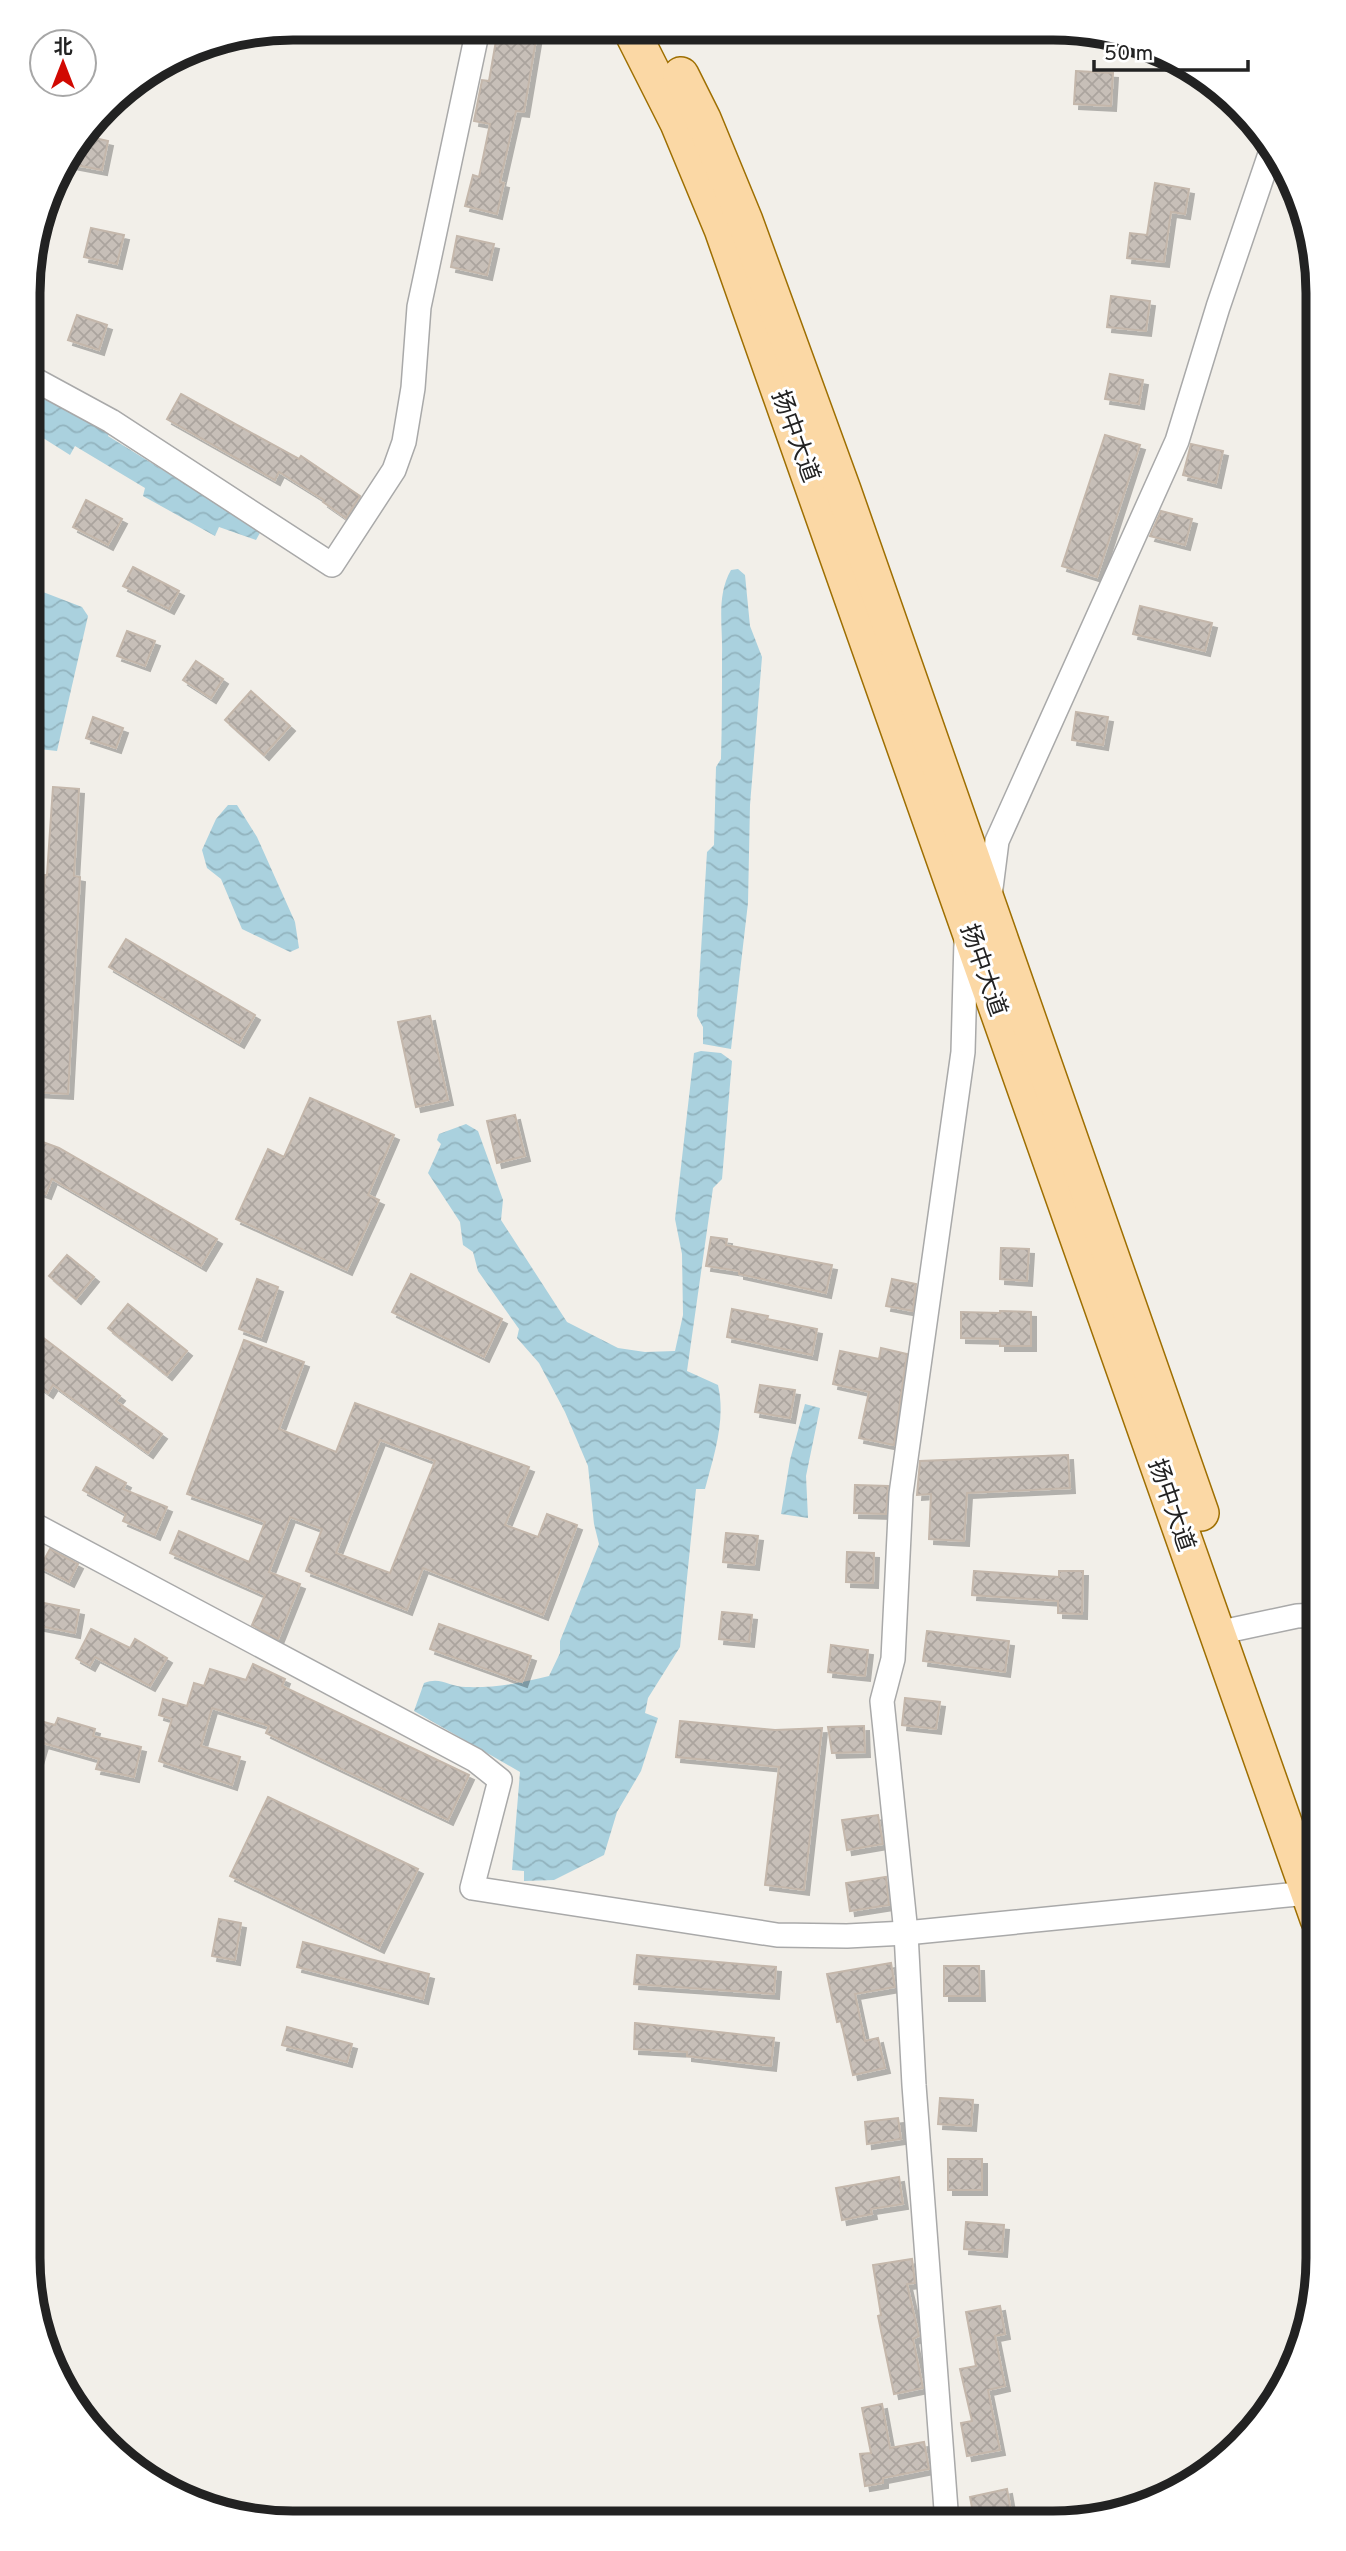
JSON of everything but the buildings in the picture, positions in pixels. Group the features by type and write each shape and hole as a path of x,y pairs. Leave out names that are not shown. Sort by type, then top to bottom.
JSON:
{"main road":[{"name":"扬中大道","path":"636,40 678,123 722,229 978,913"},
{"name":"扬中大道","path":"663,40 703,120 746,221 978,913 1229,1630 1306,1873"},
{"name":"扬中大道","path":"1229,1630 1306,1818"}],"street":[{"path":"40,382 111,421 332,565 394,470 404,442 413,388 419,307 476,40"},
{"path":"946,2511 914,2085 906,1933 882,1701 893,1660 901,1494 963,1052 978,913 997,841 1177,441 1218,307 1268,160"},
{"path":"40,1527 475,1760 500,1780 472,1888 777,1935 906,1933 1306,1902"},
{"path":"1229,1630 1306,1616"}],"water":[{"path":"40,395 111,429 108,436 261,531 256,540 219,527 215,536 143,496 145,488 75,446 70,455 40,436"},
{"path":"738,569 745,575 750,626 762,657 750,805 748,903 731,1049 703,1044 703,1027 697,1016 707,852 714,845 716,767 721,759 721,611 726,580 731,570"},
{"path":"40,591 82,607 88,616 57,751 40,749"},
{"path":"228,805 237,805 257,837 295,922 299,948 290,952 242,929 221,879 207,868 202,850 216,819"},
{"path":"694,1053 721,1053 732,1061 722,1179 713,1188 687,1371 718,1385 721,1411 718,1437 705,1489 696,1489 680,1647 648,1698 645,1713 658,1718 641,1771 617,1812 604,1855 554,1880 524,1881 524,1871 512,1870 520,1772 414,1711 424,1683 430,1681 460,1687 487,1687 549,1676 560,1653 560,1641 599,1544 594,1524 588,1466 565,1412 539,1363 517,1338 519,1329 478,1271 473,1252 463,1245 460,1222 428,1173 441,1144 437,1140 439,1134 466,1124 478,1131 503,1200 501,1220 567,1322 618,1348 645,1352 675,1351 683,1315 682,1254 675,1219"},
{"path":"805,1404 820,1408 806,1476 808,1518 781,1514 790,1460"}]}
